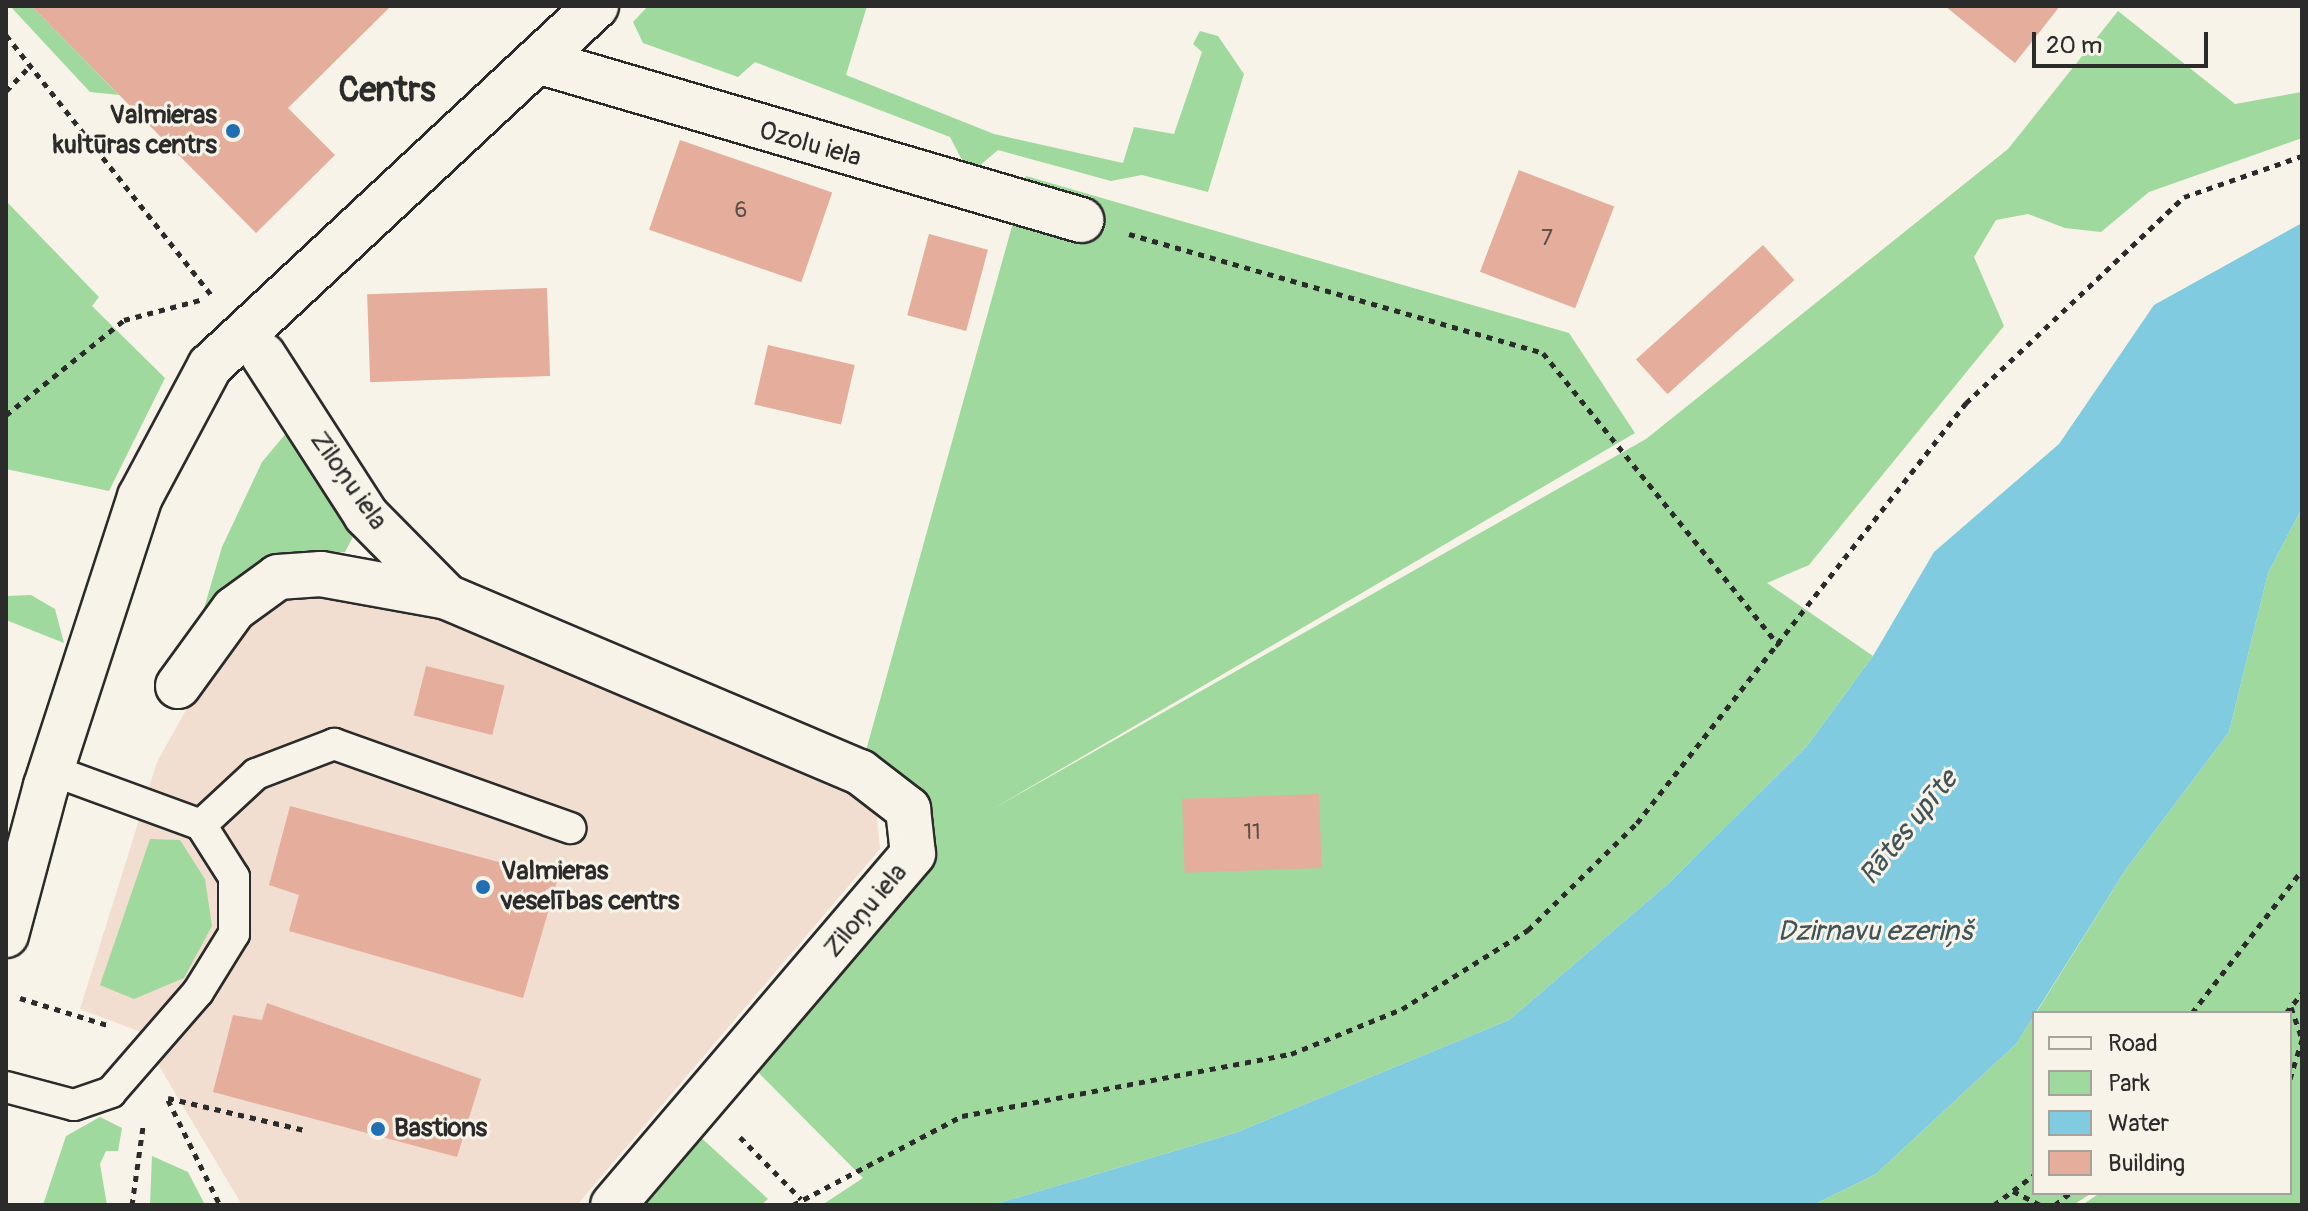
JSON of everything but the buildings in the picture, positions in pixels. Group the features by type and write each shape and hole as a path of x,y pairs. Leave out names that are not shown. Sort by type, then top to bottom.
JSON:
{"street":[{"path":"6,935 51,770 140,497 210,366 541,62 596,6"},
{"name":"Ozolu iela","path":"541,62 1081,220"},
{"name":"Ziloņu iela","path":"263,355 366,515 447,597"},
{"name":"Ziloņu iela","path":"178,686 234,609 278,577 321,574 447,597 860,772 908,809 913,854 613,1205"}],"lane":[{"path":"201,825 256,774 334,744 570,828"},
{"path":"6,1087 74,1105 111,1092 198,992 234,934 234,877 201,825 51,770"}],"path":[{"path":"6,35 213,297 124,320 6,415"},
{"path":"6,91 31,65"},
{"path":"793,1205 962,1116 1291,1054 1402,1009 1528,930 1637,823 1779,646 1966,403 2184,197 2302,156"},
{"path":"1081,220 1543,353 1779,646"},
{"path":"2194,1011 2302,870"},
{"path":"2288,1011 2302,993"},
{"path":"20,998 72,1013"},
{"path":"2291,1007 2302,1040 2292,1072"},
{"path":"703,1099 801,1199"},
{"path":"169,1100 220,1205"},
{"path":"132,1205 144,1120"},
{"path":"1994,1205 2032,1177"},
{"path":"2013,1191 2040,1205"}],"shaded area":[{"name":"Valmieras veselības centrs","path":"279,587 440,606 830,771 876,806 880,849 577,1205 242,1205 138,1031 80,1009 157,762 238,617"}],"green space":[{"path":"10,6 31,6 119,95 90,92"},
{"path":"648,6 867,6 846,75 994,134 1123,163 1134,127 1174,134 1202,52 1193,44 1200,31 1218,36 1244,74 1208,192 1142,175 1111,181 998,150 978,167 962,160 950,137 755,62 738,77 643,43 633,22"},
{"path":"2118,11 2235,104 2302,92 2302,138 2149,192 2101,232 2065,228 2028,214 1996,220 1974,257 2004,326 1809,565 1767,583 1873,656 1807,746 1669,883 1509,1020 1235,1133 992,1205 822,1205 863,1178 742,1056 913,854 860,772 1026,176 1569,333 1635,433 991,810 1646,439 2008,149"},
{"path":"6,201 99,297 92,306 165,378 109,491 6,469"},
{"path":"288,431 355,533 345,552 300,556 194,642 222,547 262,462"},
{"path":"2302,508 2302,1205 2082,1205 2097,1195 2292,1195 2292,1011 2037,1011 2126,869 2229,732 2268,573"},
{"path":"31,595 55,609 64,643 6,620 6,596"},
{"path":"150,839 180,840 205,879 212,926 184,978 134,999 100,985"},
{"path":"2032,1018 2032,1195 2089,1195 2073,1205 1813,1205 1876,1174 2016,1044"},
{"path":"100,1117 122,1128 118,1151 106,1151 100,1164 107,1205 43,1205 66,1136"},
{"path":"697,1134 768,1199 761,1205 636,1205"},
{"path":"152,1156 188,1172 205,1205 150,1205"}],"water":[{"name":"Dzirnavu ezeriņš","path":"2302,223 2302,508 2268,573 2229,732 2126,869 2037,1011 2032,1011 2032,1019 2016,1044 1876,1174 1813,1205 992,1205 1235,1133 1509,1020 1669,883 1807,746 1873,656 1934,552 2059,444 2154,305"}],"place":[{"name":"Valmieras kultūras centrs","path":"233,131"},
{"name":"Valmieras veselības centrs","path":"483,887"},
{"name":"Bastions","path":"378,1129"}],"district":[{"name":"Centrs","path":"387,91"}],"water label":[{"name":"Rātes upīte","path":"1909,828"}]}
